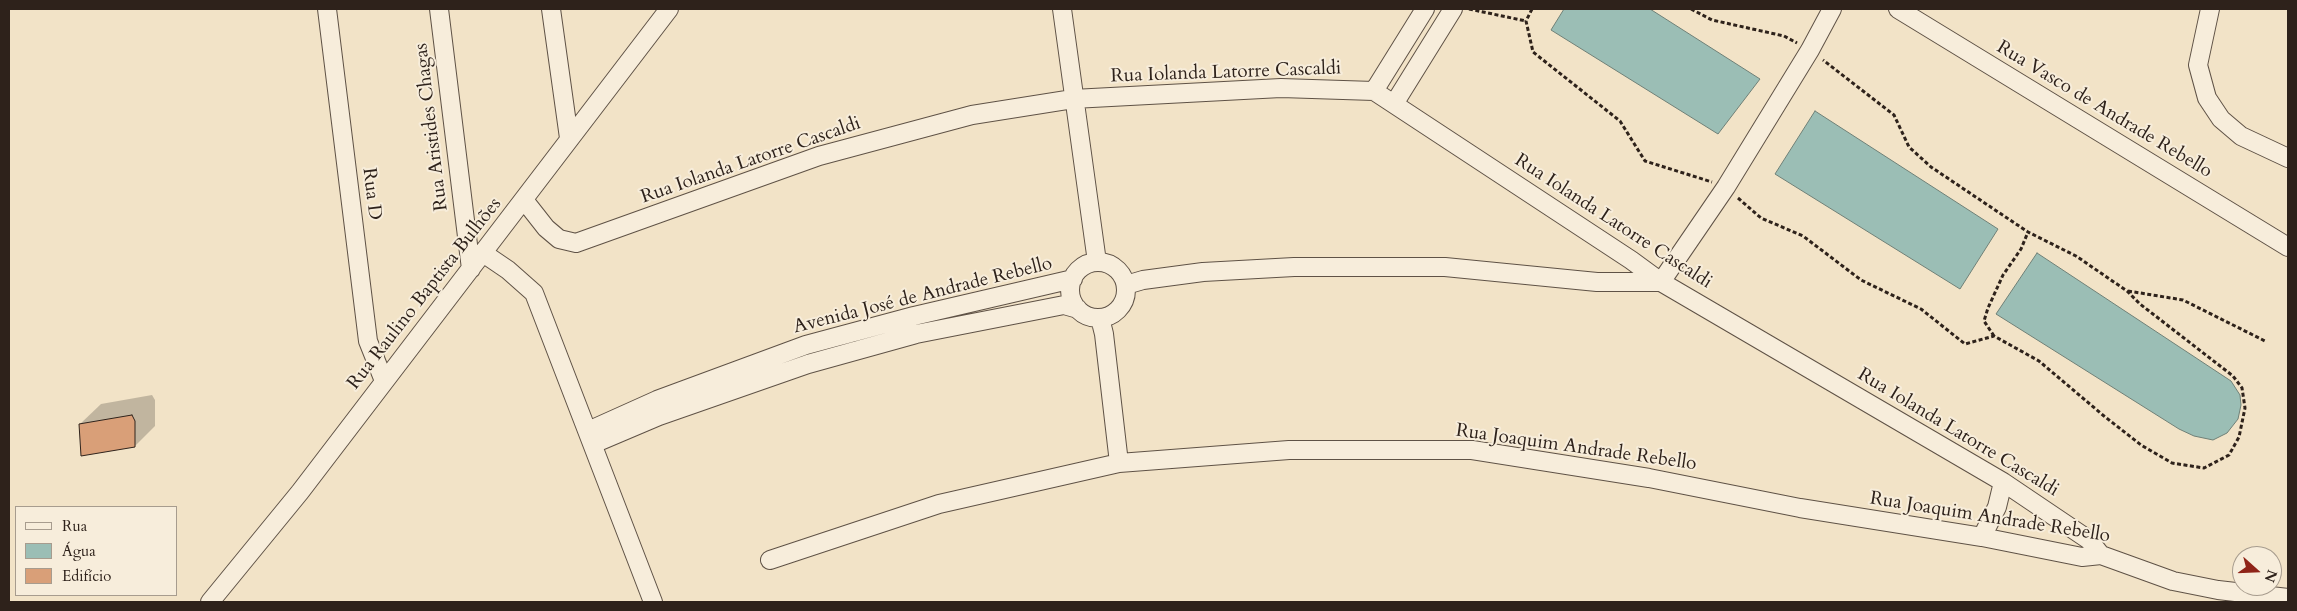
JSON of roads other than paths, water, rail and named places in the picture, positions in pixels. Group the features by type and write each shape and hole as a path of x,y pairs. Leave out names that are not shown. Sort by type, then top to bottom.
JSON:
{"street":[{"name":"Rua D","path":"327,9 368,341 384,381"},
{"name":"Rua Aristides Chagas","path":"439,9 471,269"},
{"path":"551,9 569,138"},
{"path":"1062,9 1097,262"},
{"path":"1374,91 1425,9"},
{"path":"1394,104 1453,9"},
{"path":"1126,285 1143,280 1204,272 1294,267 1445,267 1597,282 1661,282 1726,187 1810,50 1832,9"},
{"name":"Rua Vasco de Andrade Rebello","path":"1898,9 2288,247"},
{"path":"2210,9 2198,65 2207,98 2221,119 2241,136 2288,158"},
{"name":"Rua Raulino Baptista Bulhões","path":"210,602 300,492 668,10"},
{"name":"Rua Iolanda Latorre Cascaldi","path":"524,200 546,228 559,239 576,243 819,156 972,115 1074,99 1281,88 1374,91 1631,260 1661,282 2003,482 2089,540 2101,555"},
{"path":"483,253 508,270 534,292 653,602"},
{"path":"1097,262 1112,266 1123,277 1126,285 1126,293 1120,307 1114,313 1100,318 1092,317 1078,309 1071,295 1073,279 1082,267 1097,262"},
{"name":"Avenida José de Andrade Rebello","path":"590,438 666,396 806,346 914,316 1073,279"},
{"name":"Avenida José de Andrade Rebello","path":"590,438 808,364 916,334 1064,305 1078,309"},
{"path":"1100,318 1104,334 1119,463"},
{"name":"Rua Joaquim Andrade Rebello","path":"770,560 939,504 1119,463 1289,450 1472,450 1649,478 1800,508 1982,537 2082,557 2101,555 2173,581 2218,590 2288,598"},
{"path":"1982,537 1997,507 2003,482"}],"water":[{"path":"1564,9 1650,9 1760,79 1718,134 1551,30"},
{"path":"1815,111 1998,229 1960,289 1775,174"},
{"path":"2037,253 2231,381 2240,395 2241,405 2238,419 2227,433 2213,440 2194,436 2179,429 1996,314"}]}
